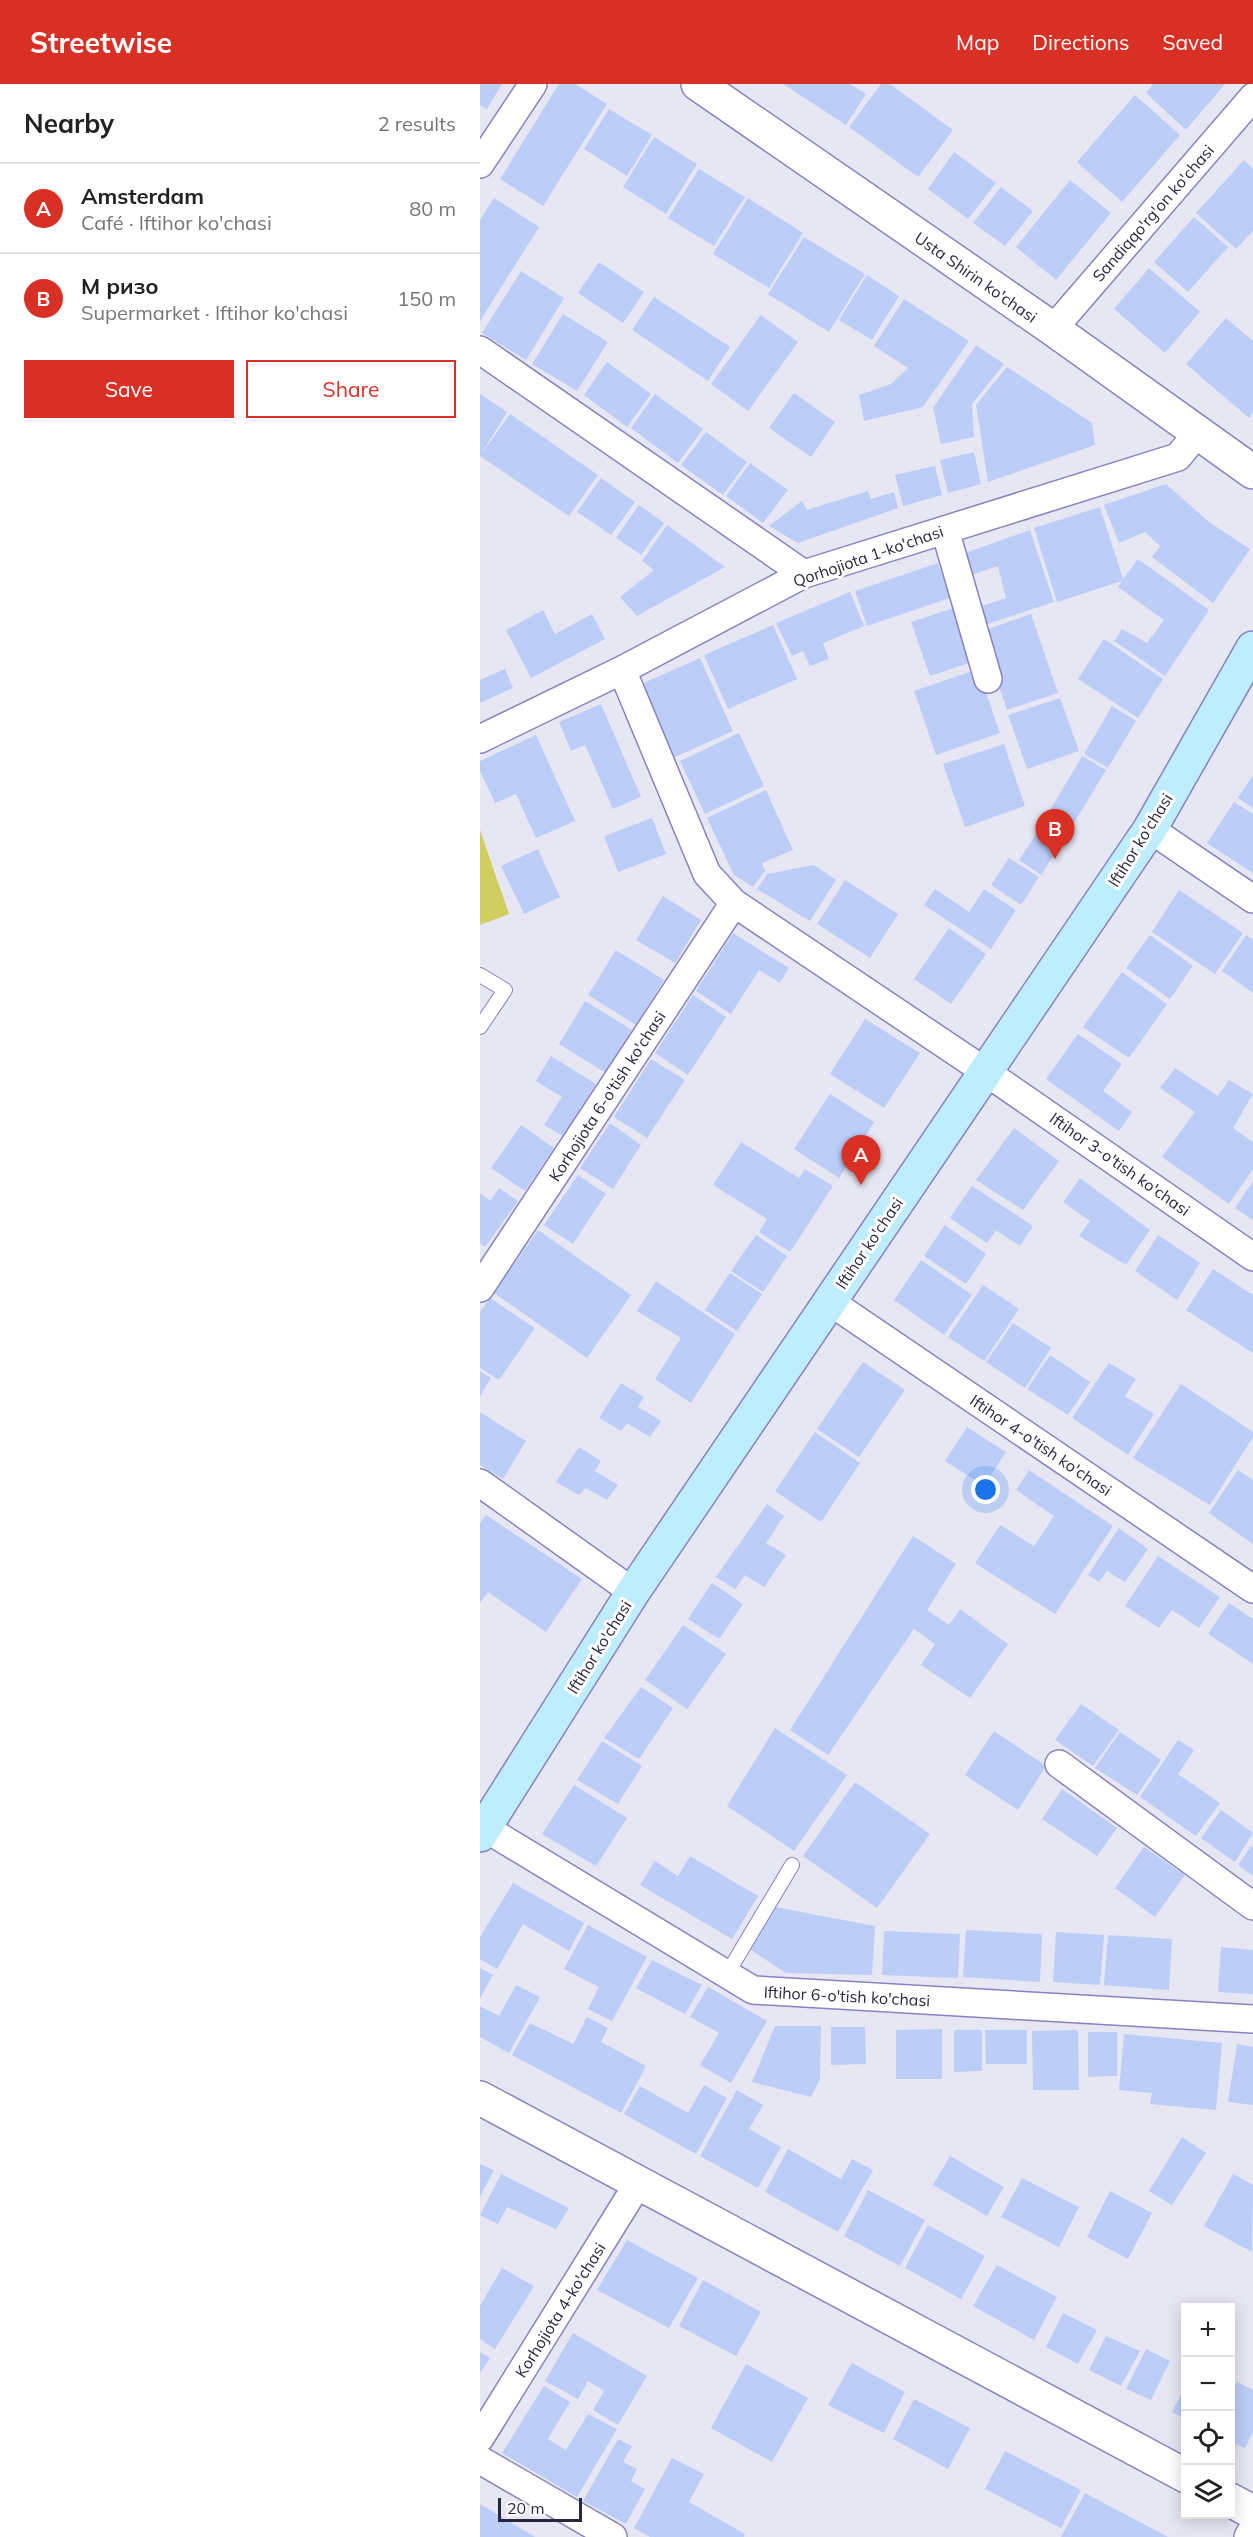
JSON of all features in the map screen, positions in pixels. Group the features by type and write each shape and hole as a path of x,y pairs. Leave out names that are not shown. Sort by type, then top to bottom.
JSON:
{"main road":[{"name":"Iftihor ko'chasi","path":"482,1831 633,1592 1150,829 1253,648"}],"street":[{"path":"480,164 533,84"},
{"name":"Usta Shirin ko'chasi","path":"698,84 1053,329 1253,472"},
{"name":"Sandiqqo'rg'on ko'chasi","path":"1053,329 1253,97"},
{"path":"480,350 804,573"},
{"name":"Qorhojiota 1-ko'chasi","path":"480,740 622,670 804,573 1178,457 1198,432"},
{"path":"945,530 988,679"},
{"path":"622,670 707,874 734,903 986,1072"},
{"path":"1150,829 1253,899"},
{"name":"Korhojiota 6-o'tish ko'chasi","path":"480,1288 734,903"},
{"name":"Iftihor 3-o'tish ko'chasi","path":"986,1072 1253,1257"},
{"name":"Iftihor 4-o'tish ko'chasi","path":"829,1301 1253,1589"},
{"path":"480,1483 633,1592"},
{"path":"1059,1764 1253,1906"},
{"name":"Iftihor 6-o'tish ko'chasi","path":"482,1831 750,1988 762,1991 1253,2019"},
{"path":"480,2098 1181,2474"},
{"name":"Korhojiota 4-ko'chasi","path":"480,2438 639,2182"},
{"path":"480,2460 613,2537"},
{"path":"1235,2503 1253,2512"},
{"path":"1248,2537 1253,2528"}],"lane":[{"path":"480,975 505,990 480,1027"},
{"path":"727,1974 792,1865"}],"shaded area":[{"path":"480,830 509,914 480,925"}],"building":[{"path":"480,84 502,84 487,109 480,105"},
{"path":"559,84 575,84 607,104 543,206 500,179"},
{"path":"783,84 850,84 866,94 846,125"},
{"path":"881,84 890,84 953,130 918,177 849,127"},
{"path":"1153,84 1225,84 1186,130 1146,93"},
{"path":"1135,95 1180,135 1122,202 1077,162"},
{"path":"609,109 652,135 627,176 584,149"},
{"path":"654,137 697,164 666,214 623,187"},
{"path":"954,152 996,183 968,219 928,189"},
{"path":"1244,160 1253,169 1253,231 1236,249 1196,213"},
{"path":"699,169 745,197 714,246 668,218"},
{"path":"1070,180 1111,213 1056,280 1016,247"},
{"path":"1001,187 1033,211 1005,246 973,223"},
{"path":"494,198 539,227 480,321 480,220"},
{"path":"748,198 803,233 769,288 713,254"},
{"path":"1194,217 1228,247 1188,292 1154,262"},
{"path":"804,237 865,274 829,332 768,294"},
{"path":"599,262 644,292 623,323 578,293"},
{"path":"1149,268 1200,312 1165,353 1114,309"},
{"path":"521,271 564,298 526,360 482,333"},
{"path":"867,275 899,296 872,340 839,320"},
{"path":"654,297 730,347 708,381 632,330"},
{"path":"904,299 969,341 923,407 864,421 859,395 891,384 908,368 874,346"},
{"path":"563,314 608,342 577,391 532,364"},
{"path":"761,315 798,342 748,411 711,384"},
{"path":"1226,318 1253,341 1253,413 1249,418 1186,364"},
{"path":"976,345 1004,364 972,404 974,437 941,444 933,408"},
{"path":"607,362 651,394 627,427 584,395"},
{"path":"1007,367 1092,423 1095,445 988,482 976,405"},
{"path":"794,393 835,422 811,457 769,428"},
{"path":"480,394 507,412 480,456"},
{"path":"655,394 703,429 678,463 631,428"},
{"path":"510,414 598,475 569,516 480,456"},
{"path":"706,432 747,462 723,495 681,465"},
{"path":"974,452 981,484 948,493 940,460"},
{"path":"750,463 788,490 763,523 726,496"},
{"path":"935,466 942,495 903,506 895,475"},
{"path":"601,478 635,502 611,535 577,512"},
{"path":"1166,484 1209,522 1250,549 1213,603 1152,557 1160,546 1145,532 1119,543 1104,505"},
{"path":"868,491 871,499 894,492 898,508 798,543 769,526 802,501 807,510"},
{"path":"639,505 664,523 641,555 616,538"},
{"path":"1100,507 1123,579 1138,559 1209,610 1165,676 1114,641 1122,629 1147,643 1164,620 1118,587 1122,581 1057,602 1034,528"},
{"path":"667,525 725,567 637,616 620,597 654,570 642,561"},
{"path":"1030,530 1054,602 978,627 973,609 1006,598 998,566 966,577 959,555"},
{"path":"938,563 950,598 867,626 855,591"},
{"path":"850,592 864,626 823,643 829,659 810,666 803,651 792,656 776,623"},
{"path":"957,607 975,661 930,676 911,622"},
{"path":"543,610 555,634 592,614 605,639 531,678 506,630"},
{"path":"1031,614 1058,693 1007,710 980,632"},
{"path":"773,625 797,679 728,709 704,655"},
{"path":"1104,639 1163,679 1138,718 1078,679"},
{"path":"700,658 733,731 673,758 639,685"},
{"path":"505,669 513,688 480,703 480,680"},
{"path":"978,669 1000,733 936,755 914,691"},
{"path":"1060,698 1079,751 1027,769 1008,715"},
{"path":"601,704 641,797 613,809 585,745 571,751 559,722"},
{"path":"1112,706 1136,721 1108,768 1084,754"},
{"path":"739,733 764,786 705,814 680,761"},
{"path":"536,735 575,821 536,838 516,794 495,803 480,771 480,761"},
{"path":"1004,744 1025,806 965,827 943,764"},
{"path":"1082,756 1106,770 1066,836 1043,822"},
{"path":"1253,775 1253,808 1238,798"},
{"path":"766,790 793,850 762,863 765,871 753,887 734,875 707,818"},
{"path":"1234,802 1253,814 1253,873 1207,843"},
{"path":"652,818 666,854 618,872 604,836"},
{"path":"1042,825 1065,837 1041,875 1019,860"},
{"path":"538,849 560,897 524,914 501,866"},
{"path":"1009,858 1039,877 1021,905 991,885"},
{"path":"814,865 836,880 810,921 757,889 767,874"},
{"path":"845,880 898,914 870,958 817,924"},
{"path":"935,889 969,912 984,889 1016,910 991,949 924,905"},
{"path":"1179,890 1243,933 1215,974 1152,932"},
{"path":"663,896 701,920 675,963 636,940"},
{"path":"949,928 986,954 951,1004 914,979"},
{"path":"733,933 789,968 780,983 759,970 731,1014 696,991"},
{"path":"1150,935 1193,966 1170,999 1126,968"},
{"path":"1246,935 1253,940 1253,993 1222,971"},
{"path":"616,950 664,980 636,1025 588,995"},
{"path":"1122,972 1167,1004 1129,1058 1083,1027"},
{"path":"693,995 726,1017 688,1075 655,1053"},
{"path":"585,1001 632,1030 606,1073 559,1044"},
{"path":"865,1019 920,1053 884,1108 830,1074"},
{"path":"1078,1034 1122,1064 1103,1091 1132,1112 1119,1131 1046,1079"},
{"path":"551,1056 596,1084 563,1136 544,1125 562,1097 536,1081"},
{"path":"651,1059 685,1080 647,1138 614,1117"},
{"path":"1175,1068 1218,1096 1229,1080 1253,1094 1233,1128 1253,1142 1253,1169 1229,1204 1162,1157 1195,1112 1160,1088"},
{"path":"830,1094 874,1122 839,1178 794,1149"},
{"path":"610,1123 641,1145 613,1189 580,1168"},
{"path":"521,1125 554,1148 525,1191 491,1168"},
{"path":"1014,1128 1059,1161 1023,1210 976,1180"},
{"path":"741,1142 799,1178 805,1169 833,1186 790,1252 759,1232 767,1219 713,1185"},
{"path":"578,1175 606,1194 573,1244 544,1225"},
{"path":"1080,1178 1150,1230 1126,1265 1079,1236 1090,1221 1063,1202"},
{"path":"1253,1181 1253,1220 1235,1208"},
{"path":"972,1186 1033,1226 1020,1246 996,1230 987,1243 950,1218"},
{"path":"499,1188 518,1201 485,1247 480,1243 480,1193 490,1201"},
{"path":"945,1225 986,1254 966,1284 924,1256"},
{"path":"538,1230 631,1295 587,1358 494,1293"},
{"path":"756,1235 787,1256 763,1292 731,1271"},
{"path":"1158,1235 1200,1263 1177,1300 1135,1271"},
{"path":"921,1260 972,1295 944,1335 894,1300"},
{"path":"1213,1269 1253,1295 1253,1353 1186,1310"},
{"path":"730,1273 762,1294 737,1331 705,1310"},
{"path":"656,1281 735,1334 691,1403 655,1379 681,1338 637,1311"},
{"path":"983,1285 1019,1309 984,1361 948,1337"},
{"path":"490,1298 535,1328 499,1380 480,1368 480,1312"},
{"path":"1013,1323 1051,1348 1025,1388 986,1362"},
{"path":"1050,1355 1090,1382 1068,1415 1027,1389"},
{"path":"863,1362 905,1390 859,1457 817,1429"},
{"path":"1109,1363 1136,1379 1125,1396 1154,1414 1128,1455 1072,1418"},
{"path":"480,1371 491,1378 480,1396"},
{"path":"621,1383 644,1397 638,1407 661,1421 650,1437 627,1423 621,1431 599,1418"},
{"path":"1181,1384 1253,1432 1253,1437 1210,1505 1133,1458"},
{"path":"480,1412 526,1441 503,1479 480,1465"},
{"path":"967,1427 1006,1452 984,1486 945,1461"},
{"path":"815,1432 860,1463 821,1522 775,1491"},
{"path":"579,1447 601,1461 595,1471 618,1485 607,1500 586,1488 579,1495 556,1482"},
{"path":"1029,1470 1113,1526 1055,1614 975,1563 1000,1525 1034,1546 1054,1516 1016,1490"},
{"path":"1238,1470 1253,1480 1253,1544 1209,1513"},
{"path":"767,1504 784,1516 766,1543 786,1555 764,1587 745,1575 735,1589 716,1577"},
{"path":"486,1515 582,1579 546,1632 488,1592 480,1603 480,1523"},
{"path":"1119,1528 1148,1549 1125,1582 1107,1571 1099,1582 1088,1575"},
{"path":"913,1536 956,1564 927,1610 949,1625 960,1609 1008,1644 970,1698 921,1665 935,1644 914,1629 828,1755 790,1730"},
{"path":"1158,1556 1220,1597 1199,1628 1172,1610 1159,1628 1125,1606"},
{"path":"712,1583 743,1604 719,1639 688,1619"},
{"path":"1229,1603 1253,1619 1253,1664 1208,1634"},
{"path":"683,1625 726,1654 687,1709 645,1680"},
{"path":"641,1687 673,1708 639,1759 604,1738"},
{"path":"1081,1704 1119,1730 1093,1766 1055,1740"},
{"path":"775,1728 847,1775 794,1851 727,1806"},
{"path":"994,1731 1046,1766 1018,1810 965,1775"},
{"path":"1120,1732 1161,1760 1137,1795 1095,1768"},
{"path":"1178,1740 1194,1750 1178,1774 1220,1803 1196,1836 1140,1797"},
{"path":"602,1741 642,1766 618,1804 577,1780"},
{"path":"855,1782 930,1834 877,1908 803,1856"},
{"path":"574,1785 627,1818 596,1866 542,1834"},
{"path":"1062,1789 1117,1828 1097,1856 1042,1819"},
{"path":"1221,1810 1253,1833 1235,1862 1201,1838"},
{"path":"1251,1846 1253,1848 1253,1876 1238,1865"},
{"path":"1144,1847 1185,1875 1155,1917 1115,1888"},
{"path":"690,1856 758,1896 732,1939 640,1885 655,1861 678,1876"},
{"path":"513,1883 584,1923 569,1951 523,1924 497,1969 480,1959 480,1937"},
{"path":"775,1907 875,1926 872,1975 786,1973 748,1948"},
{"path":"588,1925 647,1957 612,2021 588,2009 599,1987 564,1969"},
{"path":"966,1930 1042,1934 1040,1982 963,1977"},
{"path":"884,1931 960,1934 958,1978 882,1975"},
{"path":"1056,1932 1104,1935 1100,1985 1053,1982"},
{"path":"1108,1935 1172,1939 1169,1990 1104,1985"},
{"path":"1221,1947 1253,1950 1253,1994 1218,1992"},
{"path":"652,1960 702,1985 685,2014 636,1988"},
{"path":"480,1968 493,1975 480,1998"},
{"path":"516,1985 540,1997 509,2053 480,2037 480,2006 499,2016"},
{"path":"708,1987 767,2021 731,2083 700,2065 719,2033 690,2017"},
{"path":"587,2017 608,2028 601,2042 646,2066 621,2113 512,2055 530,2023 573,2044"},
{"path":"775,2026 821,2026 820,2079 811,2097 752,2082"},
{"path":"831,2027 865,2027 866,2064 831,2065"},
{"path":"942,2029 942,2079 896,2079 896,2030"},
{"path":"954,2030 982,2030 982,2071 954,2072"},
{"path":"985,2030 1027,2030 1027,2064 986,2064"},
{"path":"1078,2030 1079,2090 1033,2090 1032,2031"},
{"path":"1088,2032 1117,2032 1117,2076 1088,2077"},
{"path":"1124,2034 1222,2043 1216,2110 1150,2104 1152,2093 1119,2090"},
{"path":"1237,2044 1253,2047 1253,2105 1228,2102"},
{"path":"704,2085 727,2098 696,2154 624,2114 640,2086 688,2113"},
{"path":"737,2090 763,2105 749,2129 781,2147 758,2188 700,2156"},
{"path":"1182,2137 1206,2153 1172,2205 1149,2191"},
{"path":"788,2149 841,2179 852,2159 873,2170 838,2232 765,2192"},
{"path":"950,2156 1004,2187 987,2216 933,2185"},
{"path":"480,2164 494,2170 480,2197"},
{"path":"501,2174 569,2208 556,2229 507,2207 498,2224 480,2215"},
{"path":"1233,2174 1253,2185 1252,2252 1204,2226"},
{"path":"1022,2178 1079,2207 1059,2247 1001,2217"},
{"path":"868,2190 925,2220 900,2266 844,2236"},
{"path":"1110,2191 1152,2213 1128,2259 1087,2237"},
{"path":"928,2225 985,2256 961,2299 905,2268"},
{"path":"627,2240 698,2278 669,2328 597,2290"},
{"path":"997,2265 1057,2297 1034,2340 973,2306"},
{"path":"502,2268 534,2286 495,2349 480,2339 480,2306"},
{"path":"703,2280 761,2312 736,2356 679,2326"},
{"path":"1063,2313 1097,2330 1078,2364 1046,2347"},
{"path":"573,2333 647,2376 618,2425 593,2410 604,2391 588,2381 578,2399 545,2381"},
{"path":"1106,2336 1140,2351 1121,2386 1089,2370"},
{"path":"1146,2349 1170,2361 1151,2400 1126,2389"},
{"path":"480,2352 490,2358 480,2373"},
{"path":"852,2363 905,2392 884,2433 828,2405"},
{"path":"746,2364 808,2398 772,2462 711,2428"},
{"path":"1237,2382 1253,2390 1253,2432 1245,2448 1235,2444 1235,2385"},
{"path":"544,2386 570,2402 548,2439 566,2450 588,2414 617,2429 577,2497 502,2453"},
{"path":"1181,2395 1181,2416 1172,2412"},
{"path":"914,2399 970,2428 948,2469 893,2439"},
{"path":"618,2439 632,2446 623,2462 637,2469 631,2481 645,2489 626,2524 583,2501"},
{"path":"1005,2451 1081,2490 1061,2528 985,2489"},
{"path":"672,2458 704,2474 689,2502 745,2534 744,2537 650,2537 634,2528"},
{"path":"1085,2493 1168,2537 1061,2537"},
{"path":"480,2504 535,2537 480,2537"}],"place":[{"name":"М ризо","path":"1055,859"},
{"name":"Amsterdam","path":"861,1185"}]}
